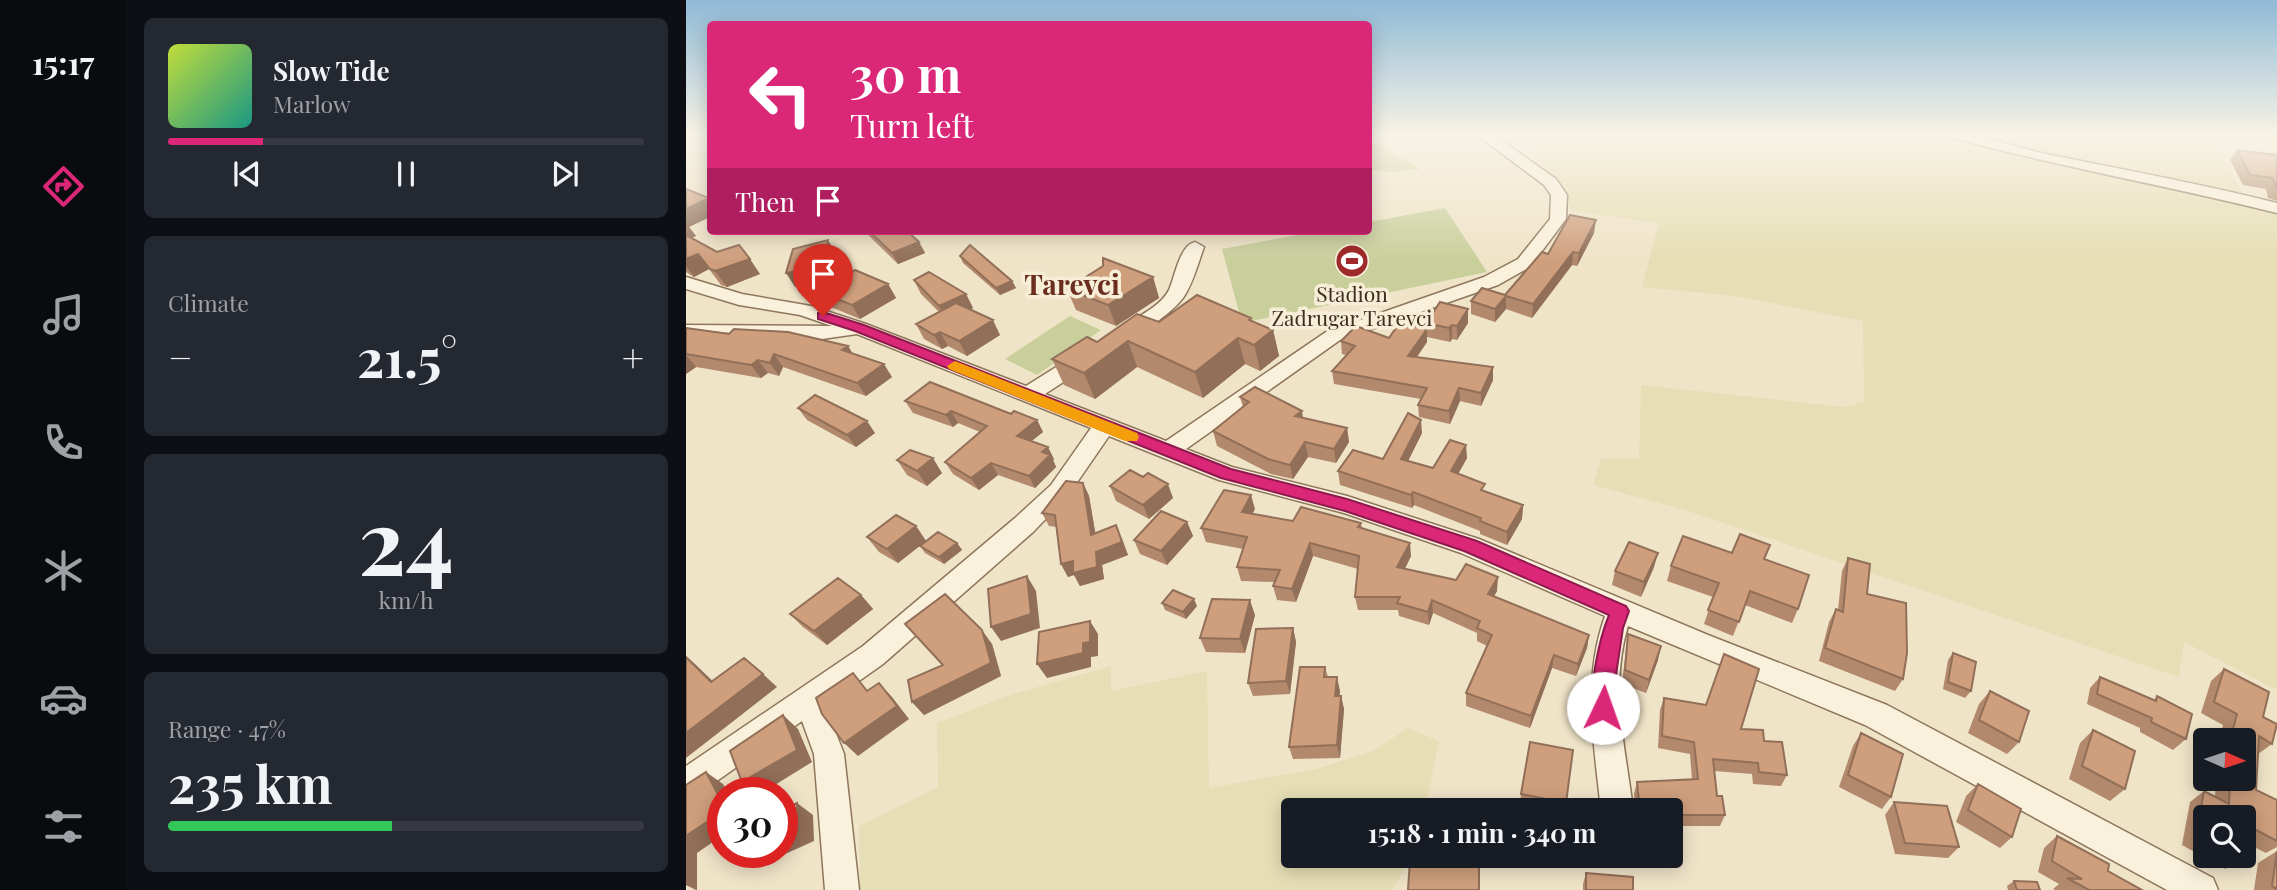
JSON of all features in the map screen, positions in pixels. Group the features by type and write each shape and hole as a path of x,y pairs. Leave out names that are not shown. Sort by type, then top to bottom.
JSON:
{"street":[{"path":"1167,451 1333,336 1491,281 1524,264 1558,219 1559,195 1543,177"},
{"path":"2136,177 2277,208"},
{"path":"1028,396 1167,305 1176,295 1195,247"},
{"path":"686,283 739,299 804,310 859,328 1227,474 1347,505 1470,546 1620,611 1876,715 2201,890"},
{"path":"689,334 768,330 822,333 859,328"},
{"path":"686,784 873,655 1024,525 1059,491 1104,426"},
{"path":"1615,798 1603,708 1605,674 1613,628 1620,611"},
{"path":"809,701 829,754 842,890"}],"shaded area":[{"path":"1553,177 2233,177 2244,196 2244,204 2277,213 2277,690 2184,642 2179,677 1685,510 1593,485 1601,459 1639,458 1641,385 1845,407 1864,402 1863,321 1735,296 1642,287 1659,223 1572,211 1563,186"},
{"path":"1111,666 1111,691 1207,671 1209,788 1316,769 1373,751 1408,728 1439,741 1427,798 1281,798 1281,868 1406,868 1392,890 860,890 859,826 938,787 937,723 1013,694"}],"green space":[{"name":"Stadion Zadrugar Tarevci","path":"1445,208 1487,272 1242,323 1222,249 1297,235 1372,235 1372,221"},
{"path":"1070,316 1101,330 1037,375 1005,359"}],"building":[{"path":"2262,177 2277,177 2277,188 2273,178"},
{"path":"686,189 707,197 707,199 686,209"},
{"path":"1570,215 1596,220 1579,253 1573,252 1533,304 1506,296 1495,309 1471,301 1482,288 1505,295 1542,252 1548,254"},
{"path":"686,235 717,252 739,245 750,259 715,271 710,269 698,254 686,259"},
{"path":"873,235 911,235 919,242 892,253"},
{"path":"828,240 822,267 786,273 793,249"},
{"path":"970,245 1012,281 996,288 960,256"},
{"path":"1103,258 1153,277 1108,305 1067,289 1103,266"},
{"path":"855,270 888,284 852,305 812,289 840,274 845,276"},
{"path":"929,272 966,294 939,306 914,280"},
{"path":"1197,295 1273,330 1254,345 1238,338 1195,372 1128,341 1084,373 1052,359 1087,337 1097,342 1137,314 1159,322"},
{"path":"1440,302 1468,309 1457,326 1452,325 1449,328 1426,323"},
{"path":"956,303 993,320 959,341 940,332 934,335 916,324"},
{"path":"1400,322 1427,329 1408,356 1493,367 1481,393 1459,388 1449,411 1418,405 1427,388 1332,371 1355,346 1341,341 1356,326 1389,338"},
{"path":"686,328 729,334 734,329 788,332 848,346 842,350 884,364 857,383 774,354 770,363 758,360 751,365 686,354"},
{"path":"930,382 1011,414 1014,411 1037,420 1017,436 1048,447 1042,452 1050,455 1029,476 991,463 971,478 945,462 987,426 951,411 946,415 905,401"},
{"path":"1255,387 1302,411 1295,416 1347,428 1334,449 1305,442 1290,465 1268,459 1213,431 1249,402 1240,397"},
{"path":"815,395 867,421 847,435 798,408"},
{"path":"1408,413 1421,420 1401,459 1433,468 1450,440 1466,445 1451,471 1485,484 1481,490 1523,505 1507,532 1480,521 1481,518 1413,492 1411,495 1338,471 1353,450 1383,459"},
{"path":"910,450 933,458 917,471 897,460"},
{"path":"1130,470 1143,477 1148,473 1168,484 1143,505 1110,486"},
{"path":"1066,481 1083,483 1091,535 1116,525 1122,542 1096,552 1097,567 1073,573 1073,561 1061,564 1055,515 1042,513"},
{"path":"1224,490 1251,495 1242,512 1293,521 1301,507 1361,523 1358,527 1410,543 1397,567 1456,580 1466,564 1498,577 1488,594 1589,635 1578,664 1554,655 1531,716 1466,693 1492,635 1477,628 1480,621 1432,600 1428,612 1397,603 1400,597 1355,597 1359,556 1310,543 1292,589 1273,586 1280,570 1237,567 1247,537 1201,528"},
{"path":"1161,511 1187,522 1161,551 1134,540"},
{"path":"896,515 916,526 887,549 867,537"},
{"path":"938,532 957,543 939,557 920,546"},
{"path":"1740,534 1770,545 1764,559 1809,575 1798,609 1750,591 1739,622 1708,610 1719,583 1671,566 1683,536 1732,553"},
{"path":"1629,542 1658,553 1644,582 1615,571"},
{"path":"1848,558 1870,564 1867,594 1906,603 1907,653 1903,679 1825,648 1836,609 1843,612"},
{"path":"1027,576 1031,614 991,627 988,589"},
{"path":"838,578 861,595 814,631 790,614"},
{"path":"1173,590 1194,599 1183,612 1162,603"},
{"path":"945,594 982,630 991,663 912,702 908,680 943,665 905,624"},
{"path":"1212,599 1250,600 1240,639 1200,638"},
{"path":"1090,621 1090,642 1083,643 1083,653 1037,664 1039,632"},
{"path":"1293,628 1286,681 1248,683 1256,629"},
{"path":"1628,634 1661,646 1649,680 1625,670"},
{"path":"1953,653 1976,662 1971,691 1948,682"},
{"path":"1724,654 1759,669 1741,729 1763,730 1764,741 1782,742 1787,775 1759,772 1758,763 1713,759 1717,796 1722,796 1725,815 1683,815 1683,798 1639,798 1637,782 1698,779 1694,742 1662,736 1664,698 1706,705"},
{"path":"686,657 711,682 744,658 763,674 686,733"},
{"path":"1300,667 1325,667 1324,677 1337,677 1335,696 1341,696 1337,745 1289,747"},
{"path":"2224,669 2269,692 2263,717 2277,724 2272,744 2259,736 2256,790 2256,728 2233,728 2237,714 2214,702"},
{"path":"853,673 867,691 879,683 897,706 844,743 822,714 816,698"},
{"path":"2100,677 2156,701 2157,696 2192,714 2186,739 2151,722 2152,718 2097,694"},
{"path":"1990,691 2029,711 2019,742 1979,720"},
{"path":"783,715 797,750 751,777 740,777 730,751"},
{"path":"2093,730 2135,751 2125,789 2082,766"},
{"path":"1861,733 1903,754 1891,797 1848,775"},
{"path":"1530,742 1573,750 1567,798 1541,798 1521,794"},
{"path":"706,772 709,777 707,822 686,836 686,785"},
{"path":"1978,784 2021,809 2012,837 1968,810"},
{"path":"2256,790 2277,800 2277,841 2256,830 2256,805 2201,805 2204,791 2229,804 2230,791"},
{"path":"1894,802 1947,806 1959,847 1905,843"},
{"path":"2057,836 2109,864 2108,871 2142,890 2089,890 2067,878 2082,879 2052,861"},
{"path":"2277,851 2277,889 2272,886"},
{"path":"1409,868 1479,868 1479,890 1408,890"},
{"path":"1586,873 1633,877 1633,890 1586,890"},
{"path":"2014,881 2037,882 2040,890 2017,890"}],"slow traffic":[{"path":"955,366 1131,437"}],"place":[{"name":"Stadion Zadrugar Tarevci","path":"1352,261"}],"district":[{"name":"Tarevci","path":"1072,285"}],"route":[{"path":"823,316 1227,474 1347,505 1470,546 1620,611 1613,628 1605,674 1603,708"}]}
